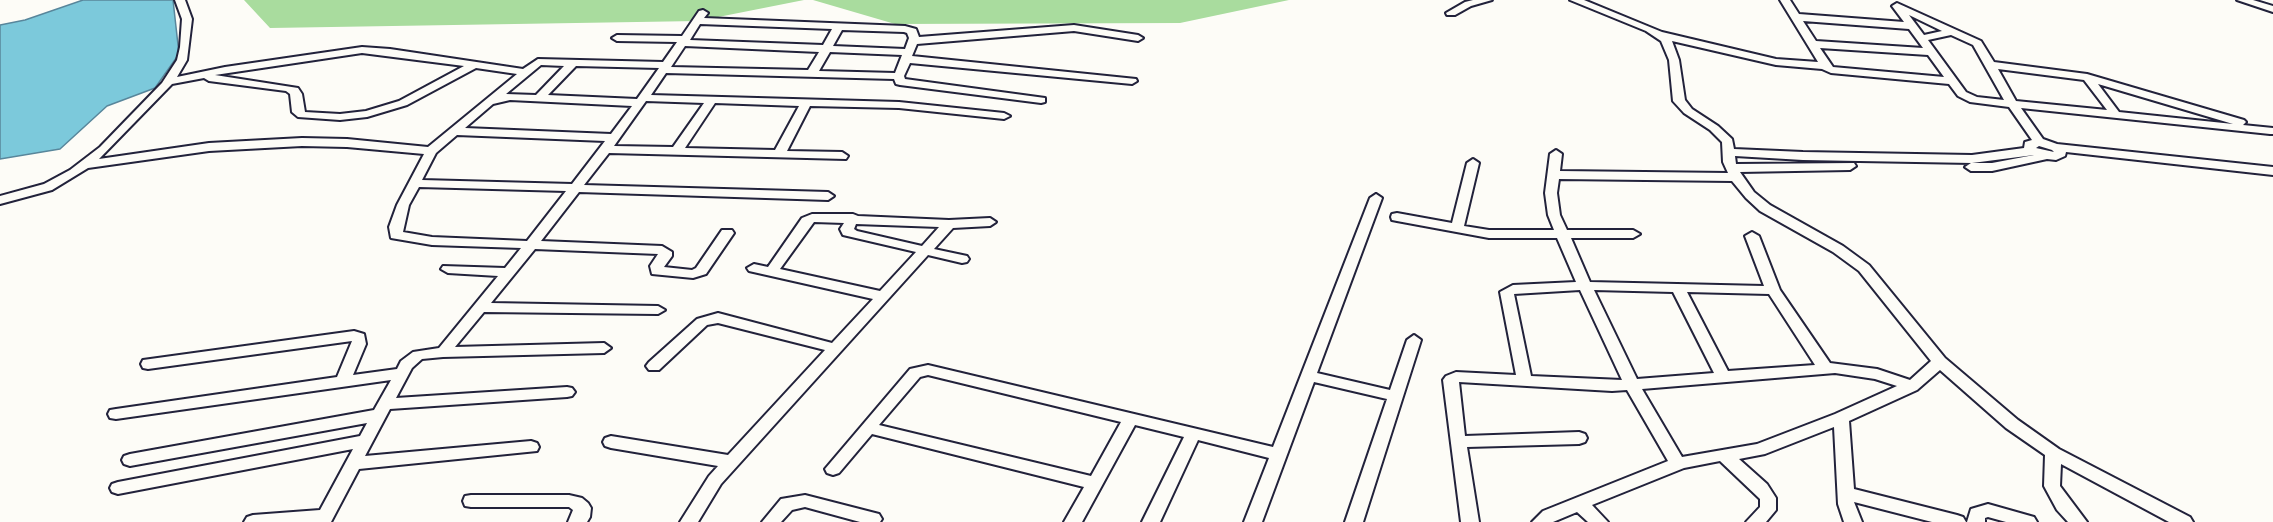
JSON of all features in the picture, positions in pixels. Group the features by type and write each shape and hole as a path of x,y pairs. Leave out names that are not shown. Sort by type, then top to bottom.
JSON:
{"street":[{"path":"0,200 48,187 86,165 105,150 168,82 182,60 185,47 187,19 180,0"},
{"path":"1451,13 1468,4 1487,0"},
{"path":"1575,0 1661,35 1776,62 1825,66 1837,72 1952,81"},
{"path":"1785,0 1825,66"},
{"path":"2242,0 2273,9"},
{"path":"1894,3 1952,81 1968,98 2013,105 2272,132"},
{"path":"1894,3 1977,43 2035,146 2046,156"},
{"path":"443,352 531,245 642,100 700,17 905,29 914,34 899,76 900,82 1041,100"},
{"path":"1795,17 1911,26"},
{"path":"812,74 840,26"},
{"path":"909,50 1074,28 1138,38"},
{"path":"1920,39 1954,31"},
{"path":"1661,35 1670,46 1679,101 1688,111 1725,137 1729,145 1734,173 1750,195 1765,208 1838,249 1863,268 1940,362 2012,424 2052,453 2184,522"},
{"path":"616,38 826,49 909,50 1132,81"},
{"path":"1812,44 1931,52"},
{"path":"168,82 362,50 523,72"},
{"path":"727,233 701,271 693,274 657,271 657,266 665,256 662,250 415,240 396,235 396,228 403,205 431,151 523,72 538,62 899,76"},
{"path":"539,98 574,62"},
{"path":"195,76 287,88 294,90 298,112 302,115 340,117 367,114 403,103 474,65"},
{"path":"1988,65 2087,77 2272,132"},
{"path":"2087,77 2116,115"},
{"path":"493,99 807,101 899,105 1004,116"},
{"path":"677,151 712,99"},
{"path":"779,154 807,101"},
{"path":"453,131 609,143 677,151 842,156"},
{"path":"86,165 209,147 302,142 347,143 431,151"},
{"path":"1987,163 2035,146 2058,151 2201,167 2273,178"},
{"path":"1729,152 1843,162 1987,163 2046,156 2058,151"},
{"path":"1556,154 1551,203 1563,236 1632,385 1678,464"},
{"path":"1554,175 1734,173 1843,162"},
{"path":"1457,229 1473,164"},
{"path":"2201,167 2273,171"},
{"path":"415,183 828,196"},
{"path":"1253,522 1376,198"},
{"path":"771,272 807,221 818,217 949,224 990,222"},
{"path":"1397,217 1489,234 1563,236 1633,234"},
{"path":"853,218 848,232 962,259"},
{"path":"689,522 715,480 949,224"},
{"path":"1752,236 1773,290 1826,369"},
{"path":"448,268 509,272"},
{"path":"754,268 881,296"},
{"path":"1525,382 1507,292 1521,288 1585,286 1773,290"},
{"path":"1678,288 1724,378"},
{"path":"480,307 658,310"},
{"path":"654,366 702,322 718,318 834,348"},
{"path":"147,364 359,337 343,381"},
{"path":"1354,522 1414,340"},
{"path":"253,522 324,519 402,373 411,359 418,355 443,352 604,348"},
{"path":"1541,522 1549,516 1678,464 1724,454 1759,450 1841,418 1912,386 1940,362"},
{"path":"1470,522 1451,380 1463,377 1525,382 1632,385 1826,369 1853,369 1912,386"},
{"path":"833,469 920,370 928,370 1278,454"},
{"path":"117,414 402,373"},
{"path":"1308,376 1395,396"},
{"path":"130,460 382,410 567,392"},
{"path":"1841,418 1846,504 1853,522"},
{"path":"1073,522 1131,419"},
{"path":"867,428 1094,483"},
{"path":"1150,522 1192,434"},
{"path":"1459,442 1579,438"},
{"path":"118,488 365,441"},
{"path":"611,442 731,462"},
{"path":"354,463 531,447"},
{"path":"2052,453 2052,486 2063,506 2078,522"},
{"path":"1724,454 1761,488 1768,498 1767,510 1755,522"},
{"path":"1845,493 1957,522"},
{"path":"471,501 568,501 582,508 578,522"},
{"path":"771,522 787,504 805,501 873,519"},
{"path":"1579,504 1599,522"},
{"path":"1976,522 1977,514 1988,510 2028,522"}],"green space":[{"path":"244,0 804,0 698,21 270,28"},
{"path":"813,0 1289,0 1180,23 895,24"}],"water":[{"path":"83,0 173,0 179,54 155,88 107,106 60,149 0,159 0,25 25,20"}]}
